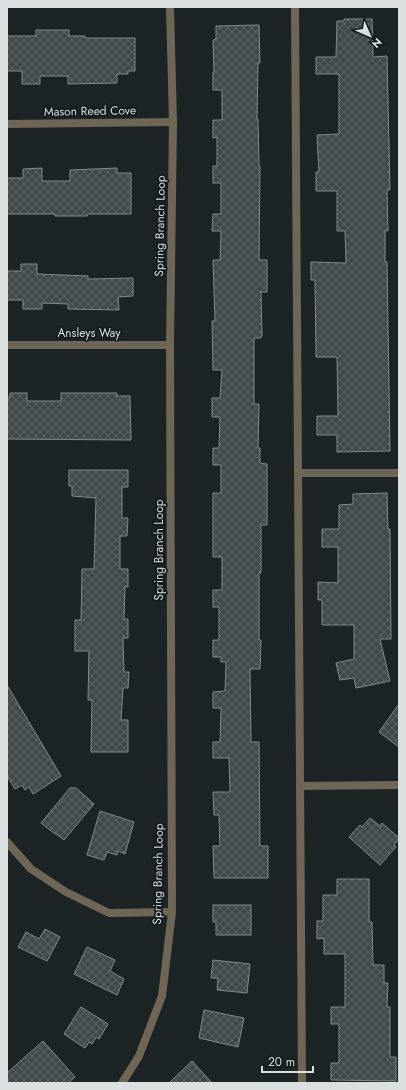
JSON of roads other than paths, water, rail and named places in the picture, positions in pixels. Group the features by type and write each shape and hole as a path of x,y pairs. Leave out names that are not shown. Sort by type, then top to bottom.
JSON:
{"street":[{"name":"Spring Branch Loop","path":"122,1083 139,1056 162,996 172,912 170,344 173,122 170,7"},
{"path":"295,7 302,1083"},
{"name":"Mason Reed Cove","path":"7,124 173,122"},
{"name":"Ansleys Way","path":"7,345 170,344"},
{"path":"298,473 399,473"},
{"path":"300,786 399,785"},
{"path":"7,842 31,869 66,892 110,913 172,912"}]}
